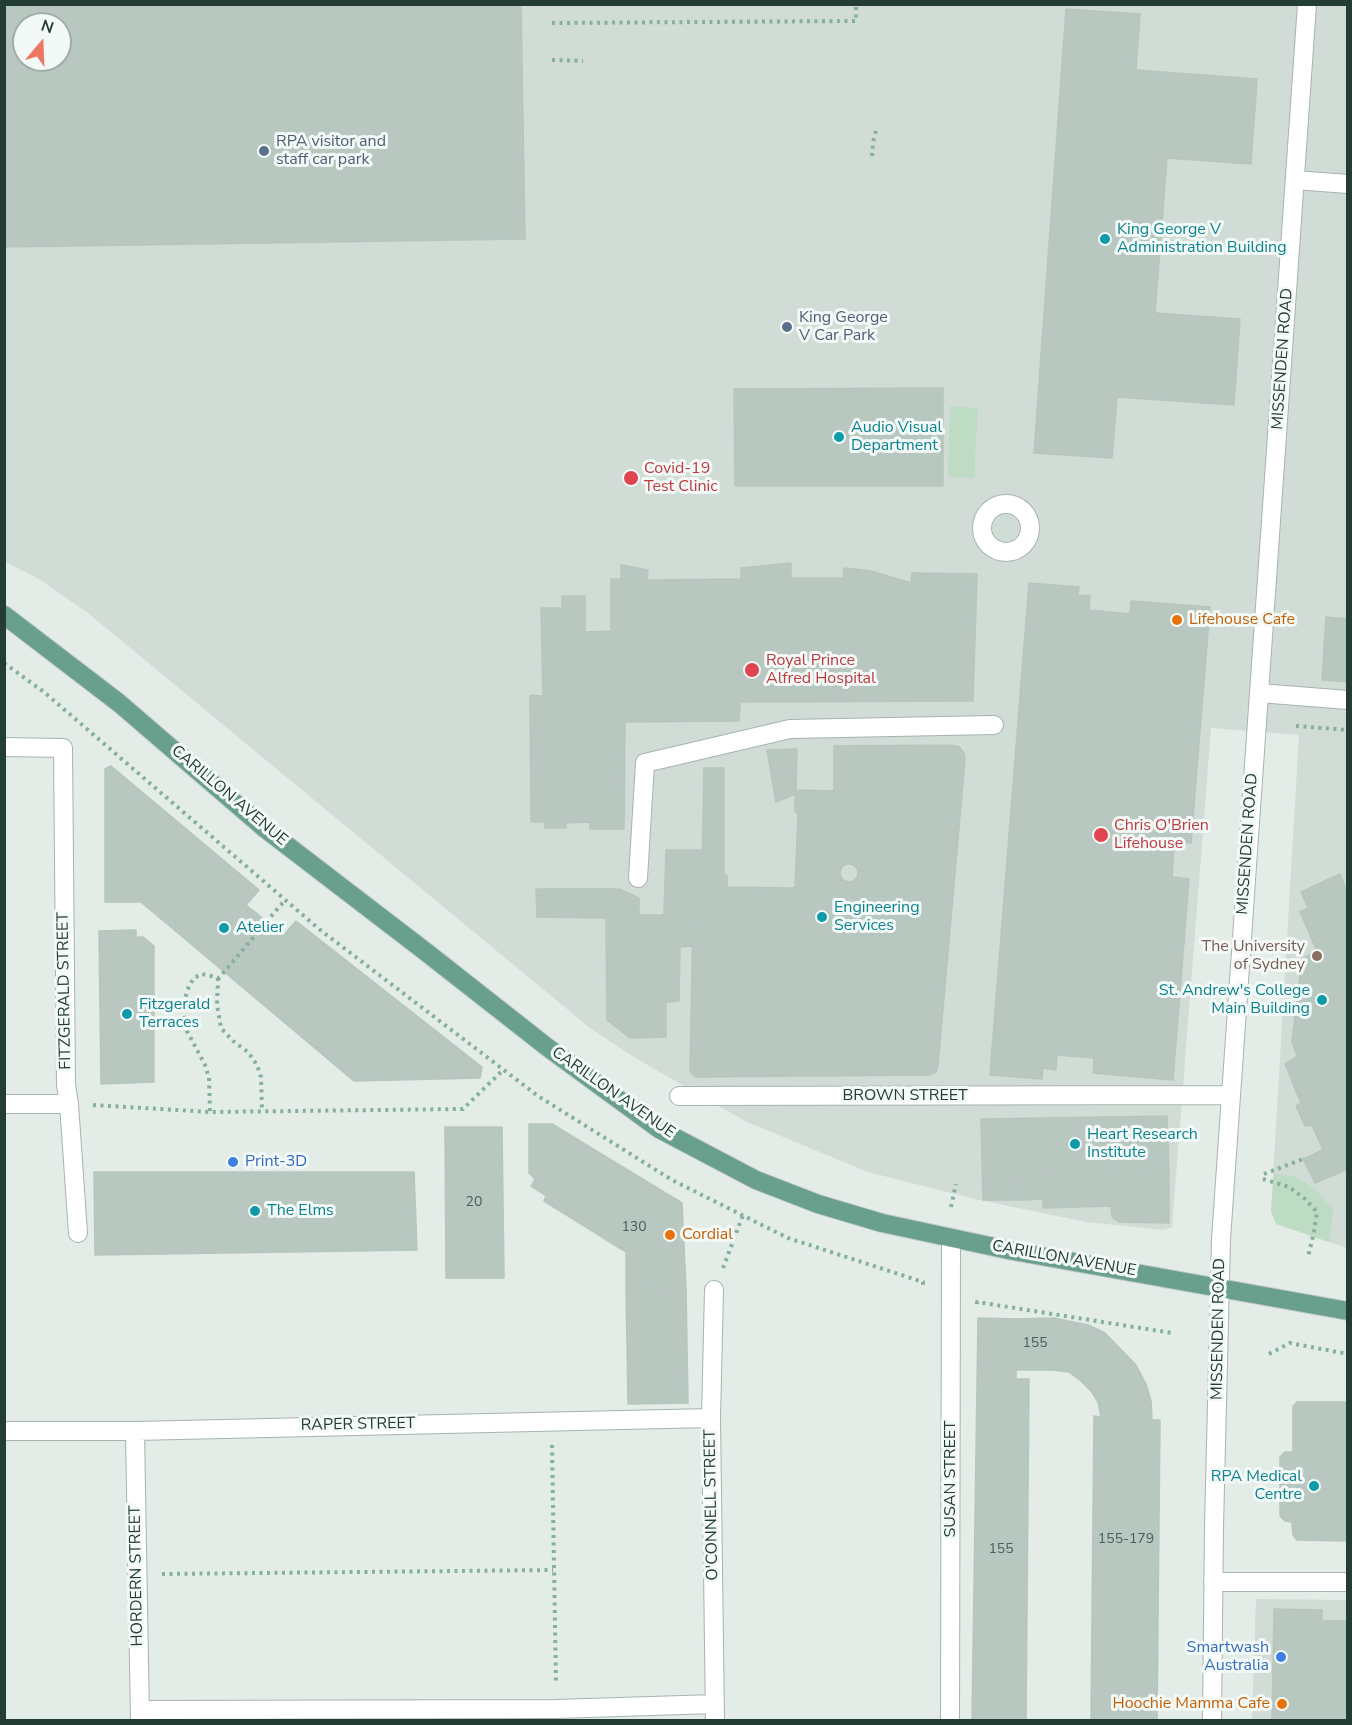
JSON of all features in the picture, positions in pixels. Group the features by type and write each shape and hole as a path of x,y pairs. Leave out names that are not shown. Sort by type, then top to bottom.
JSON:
{"main road":[{"name":"CARILLON AVENUE","path":"4,615 119,703 263,827 547,1047 659,1129 756,1180 818,1204 882,1223 951,1238 1347,1311"}],"street":[{"name":"MISSENDEN ROAD","path":"1212,1720 1222,1221 1308,4"},
{"path":"1295,180 1347,184"},
{"path":"1259,693 1347,700"},
{"path":"638,878 645,763 790,729 994,725"},
{"name":"FITZGERALD STREET","path":"4,747 63,748 66,1085 78,1233"},
{"name":"BROWN STREET","path":"679,1096 1231,1095"},
{"path":"4,1104 69,1104"},
{"name":"SUSAN STREET","path":"950,1720 951,1238"},
{"name":"O'CONNELL STREET","path":"714,1290 711,1418 715,1712"},
{"name":"RAPER STREET","path":"4,1431 135,1431 711,1418"},
{"name":"HORDERN STREET","path":"135,1431 140,1715"},
{"path":"1213,1582 1347,1582"},
{"path":"140,1715 405,1715 556,1709 715,1712"}],"path":[{"path":"552,23 856,21 856,4"},
{"path":"552,60 583,61"},
{"path":"872,156 877,127"},
{"path":"4,663 51,699 319,929 538,1096 672,1180 788,1238 923,1282 924,1292"},
{"path":"1296,726 1347,730"},
{"path":"262,1111 261,1077 257,1065 248,1052 233,1041 222,1028 217,1005 219,978 285,900"},
{"path":"210,1112 205,1065 187,1030 184,1001 194,978 202,974 219,978"},
{"path":"69,1104 210,1112 463,1109 503,1070"},
{"path":"1303,1160 1264,1176 1289,1187 1317,1212 1308,1257"},
{"path":"951,1207 956,1184"},
{"path":"714,1290 743,1215"},
{"path":"977,1302 1172,1333"},
{"path":"1269,1354 1290,1343 1347,1354"},
{"path":"552,1420 556,1709"},
{"path":"137,1575 553,1570"}],"shaded area":[{"name":"Royal Prince Alfred Hospital","path":"4,5 1347,5 1347,1248 1276,1224 1271,1211 1299,735 1211,728 1172,1227 1164,1230 1086,1222 975,1199 868,1172 747,1122 637,1059 590,1028 88,613 39,579 5,562"},
{"path":"1256,1599 1347,1600 1347,1720 1252,1720"}],"green space":[{"path":"950,406 978,408 974,478 948,477"},
{"path":"1274,1174 1294,1176 1315,1189 1333,1209 1329,1242 1276,1224 1271,1211"}],"building":[{"name":"RPA visitor and staff car park","path":"4,4 521,4 525,239 4,247"},
{"name":"King George V Administration Building","path":"1066,9 1140,14 1136,70 1257,79 1251,164 1167,158 1155,313 1240,319 1234,405 1117,397 1112,458 1034,453"},
{"name":"Audio Visual Department","path":"943,388 943,486 735,486 734,389"},
{"path":"791,563 791,578 843,578 844,568 871,571 911,583 912,573 977,574 973,701 740,702 739,721 625,722 624,829 590,829 590,822 566,823 566,828 545,828 545,822 531,822 530,695 543,696 541,608 562,608 562,596 585,596 585,632 611,631 611,579 621,579 621,565 648,570 647,580 741,579 741,568"},
{"name":"Chris O'Brien Lifehouse","path":"1029,583 1079,587 1078,595 1090,596 1089,610 1130,614 1131,601 1210,607 1191,843 1174,842 1172,877 1189,879 1173,1080 1093,1073 1094,1058 1057,1055 1056,1070 1043,1068 1042,1079 990,1075"},
{"path":"1326,617 1348,619 1348,682 1322,680"},
{"name":"Engineering Services","path":"951,745 959,747 964,753 965,760 936,1072 929,1075 696,1077 692,1074 690,1069 694,873 702,873 704,768 724,768 724,875 727,875 727,887 795,888 798,812 795,812 795,794 776,802 767,750 797,749 796,790 834,791 834,746"},
{"name":"Atelier","path":"111,766 259,890 246,905 284,935 296,921 482,1067 480,1078 354,1081 141,902 105,902 105,769"},
{"path":"666,850 702,850 702,873 694,873 693,946 680,947 679,1001 666,1002 666,1037 630,1038 607,1020 606,918 537,917 536,889 619,889 639,898 639,915 664,915"},
{"path":"849,864 855,867 858,873 855,879 849,882 843,879 840,873 843,867"},
{"name":"St. Andrew's College Main Building","path":"1340,874 1346,889 1348,888 1348,1169 1315,1183 1303,1159 1323,1150 1312,1125 1305,1126 1296,1106 1301,1103 1285,1064 1297,1056 1292,1041 1302,959 1317,951 1300,912 1308,908 1301,892"},
{"name":"Fitzgerald Terraces","path":"136,930 136,937 143,937 154,946 154,1082 101,1084 99,931"},
{"name":"Heart Research Institute","path":"1167,1116 1169,1172 1130,1173 1130,1168 1023,1170 1024,1200 983,1200 981,1119"},
{"path":"529,1124 552,1124 682,1203 686,1288 626,1287 626,1252 544,1201 546,1196 531,1186 535,1179 529,1173"},
{"path":"445,1127 502,1127 504,1278 446,1278"},
{"path":"1130,1168 1130,1173 1169,1172 1169,1223 1119,1222 1112,1217 1111,1206 1043,1208 1043,1199 1024,1200 1023,1170"},
{"name":"The Elms","path":"94,1172 414,1172 417,1250 95,1255"},
{"path":"626,1287 686,1288 688,1403 628,1404"},
{"path":"978,1318 1016,1319 1016,1379 1029,1379 1026,1720 972,1720"},
{"path":"1054,1318 1088,1325 1105,1333 1136,1365 1146,1384 1151,1401 1152,1420 1160,1420 1157,1720 1091,1720 1094,1416 1101,1417 1098,1402 1081,1381 1069,1372 1053,1370"},
{"path":"1054,1318 1053,1370 1016,1370 1016,1319"},
{"name":"RPA Medical Centre","path":"1297,1402 1348,1402 1348,1541 1297,1540 1293,1535 1292,1522 1285,1521 1280,1516 1280,1457 1285,1452 1293,1452 1293,1406"},
{"path":"1274,1609 1322,1610 1322,1621 1348,1621 1348,1720 1272,1720"}],"place":[{"name":"RPA visitor and staff car park","path":"264,151"},
{"name":"King George V Administration Building","path":"1105,239"},
{"name":"King George V Car Park","path":"787,327"},
{"name":"Audio Visual Department","path":"839,437"},
{"name":"Covid-19 Test Clinic","path":"631,478"},
{"name":"Lifehouse Cafe","path":"1177,620"},
{"name":"Royal Prince Alfred Hospital","path":"752,670"},
{"name":"Chris O'Brien Lifehouse","path":"1101,835"},
{"name":"Engineering Services","path":"822,917"},
{"name":"Atelier","path":"224,928"},
{"name":"The University of Sydney","path":"1317,956"},
{"name":"St. Andrew's College Main Building","path":"1322,1000"},
{"name":"Fitzgerald Terraces","path":"127,1014"},
{"name":"Heart Research Institute","path":"1075,1144"},
{"name":"Print-3D","path":"233,1162"},
{"name":"The Elms","path":"255,1211"},
{"name":"Cordial","path":"670,1235"},
{"name":"RPA Medical Centre","path":"1314,1486"},
{"name":"Smartwash Australia","path":"1281,1657"},
{"name":"Hoochie Mamma Cafe","path":"1282,1704"}]}
